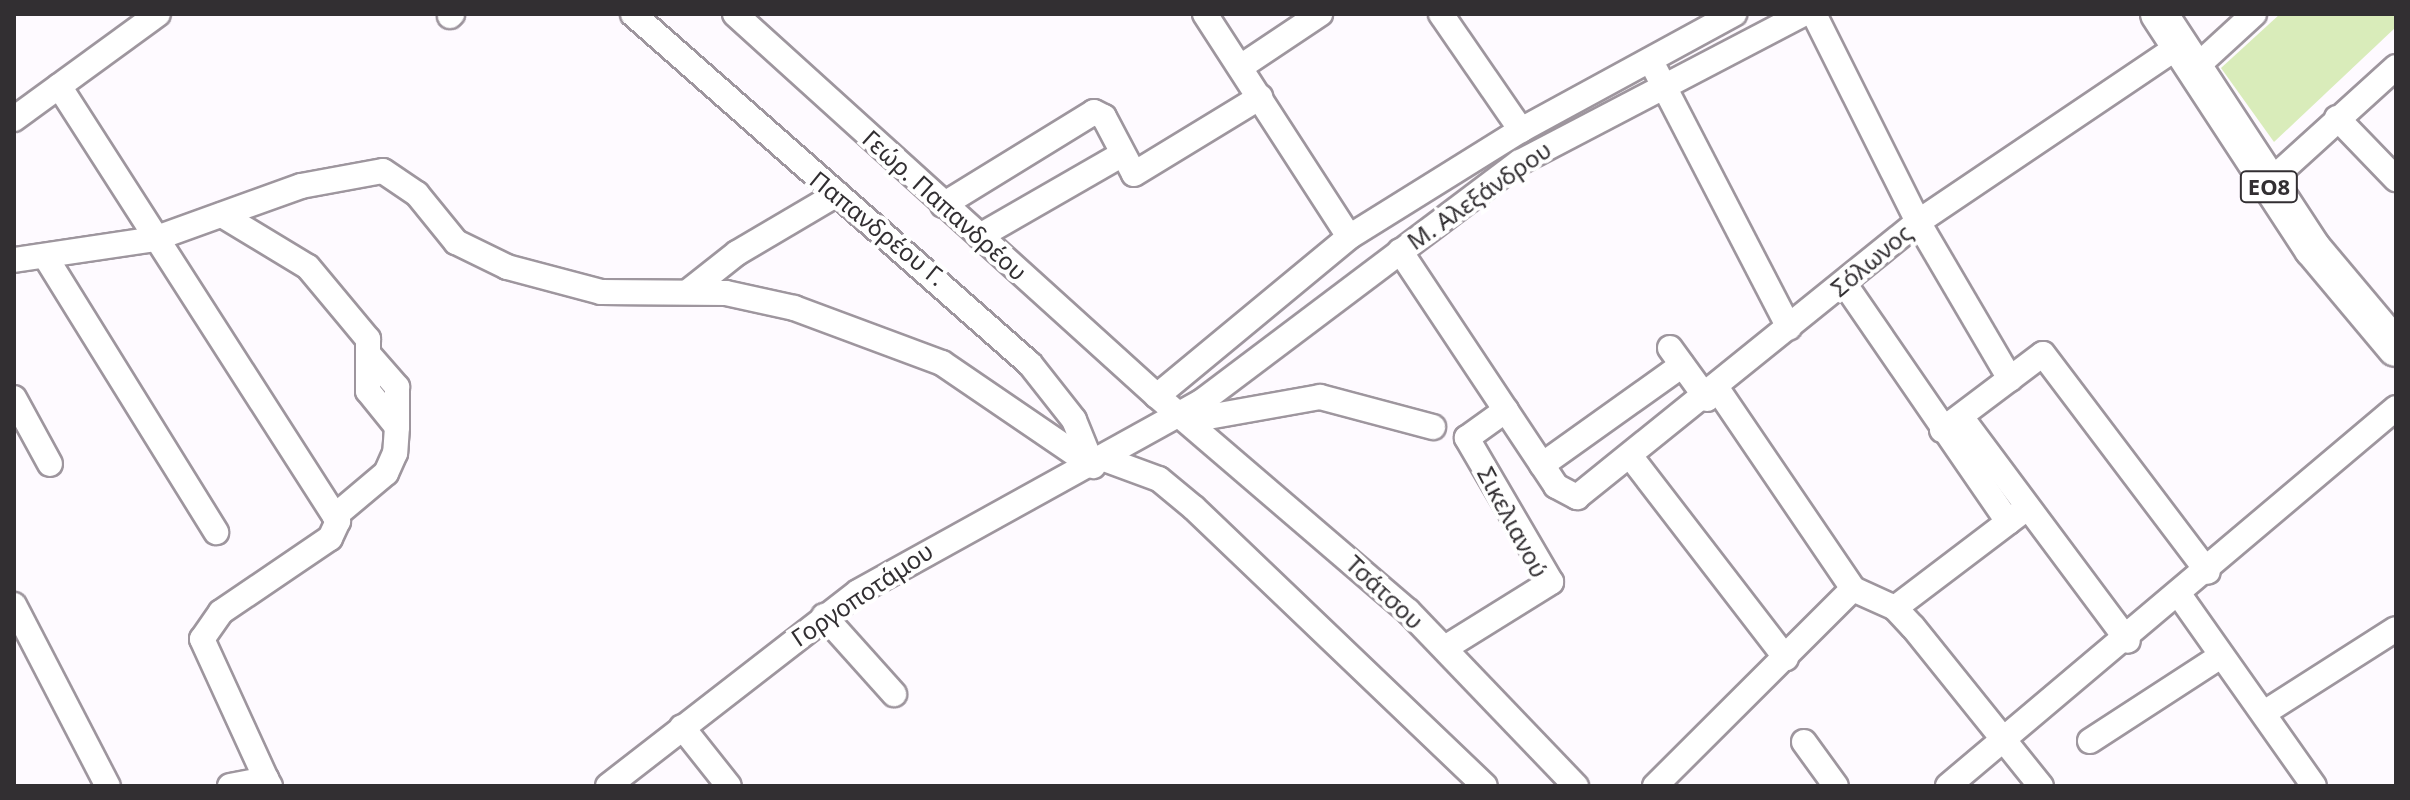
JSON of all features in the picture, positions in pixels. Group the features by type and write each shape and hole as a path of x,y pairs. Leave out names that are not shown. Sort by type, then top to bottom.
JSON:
{"main road":[{"name":"ΕΟ8","path":"2159,14 2267,184 2396,348"}],"street":[{"path":"14,119 158,14"},
{"name":"Παπανδρέου Γ.","path":"633,14 1030,364 1074,420 1100,463"},
{"path":"1205,14 1242,66 1349,237"},
{"path":"1242,66 1320,14"},
{"path":"1441,14 1521,130"},
{"name":"Μ. Αλεξάνδρου","path":"1157,396 1349,237 1521,130 1734,14"},
{"name":"Μ. Αλεξάνδρου","path":"1179,414 1520,162 1662,83 1803,14"},
{"path":"1814,14 1918,222 2010,379"},
{"name":"Σόλωνος","path":"1542,465 1565,497 1577,497 1712,394 1918,222 2254,14"},
{"name":"Γεώρ. Παπανδρέου","path":"748,18 943,205 1179,414"},
{"path":"1650,60 1789,328"},
{"path":"2267,184 2396,67"},
{"path":"59,86 154,239 335,516"},
{"path":"943,205 1094,112 1104,117 1128,173 1142,173 1260,97"},
{"path":"2337,118 2396,179"},
{"path":"980,236 1119,156"},
{"path":"14,260 154,239 330,177 383,171 424,201 456,242 507,267 601,292 689,291 794,308 911,349 1100,463 1159,479 1194,508 1473,782"},
{"path":"689,291 737,253 837,194"},
{"path":"222,215 308,267 361,327 371,357 368,391 397,427 386,473 335,516 330,538 221,612 202,639 268,782 230,786"},
{"path":"1400,251 1542,465 1676,356 1712,394 1853,589 1895,608 2007,738 2041,786"},
{"path":"45,256 216,532"},
{"path":"1844,283 1952,423 2029,507 2128,641"},
{"path":"1952,423 2043,354 2208,572"},
{"path":"1179,414 1208,417 1320,397 1433,427"},
{"path":"14,398 50,464"},
{"path":"1948,786 2128,641 2396,408"},
{"name":"Σικελιανού","path":"1445,648 1551,582 1467,438 1506,410"},
{"name":"Γοργοποτάμου","path":"608,786 824,616 918,552 1100,463 1179,414"},
{"name":"Τσάτσου","path":"1179,414 1278,493 1445,648 1576,786"},
{"path":"1952,423 2008,522"},
{"path":"1631,457 1786,658"},
{"path":"1895,608 2029,507"},
{"path":"1655,786 1853,589"},
{"path":"2180,596 2314,786"},
{"path":"14,605 108,786"},
{"path":"824,616 894,694"},
{"path":"2264,713 2396,629"},
{"path":"2090,741 2221,656"},
{"path":"682,727 729,786"},
{"path":"1804,742 1836,786"}],"green space":[{"path":"2280,14 2396,14 2396,27 2274,142 2221,68"}]}
